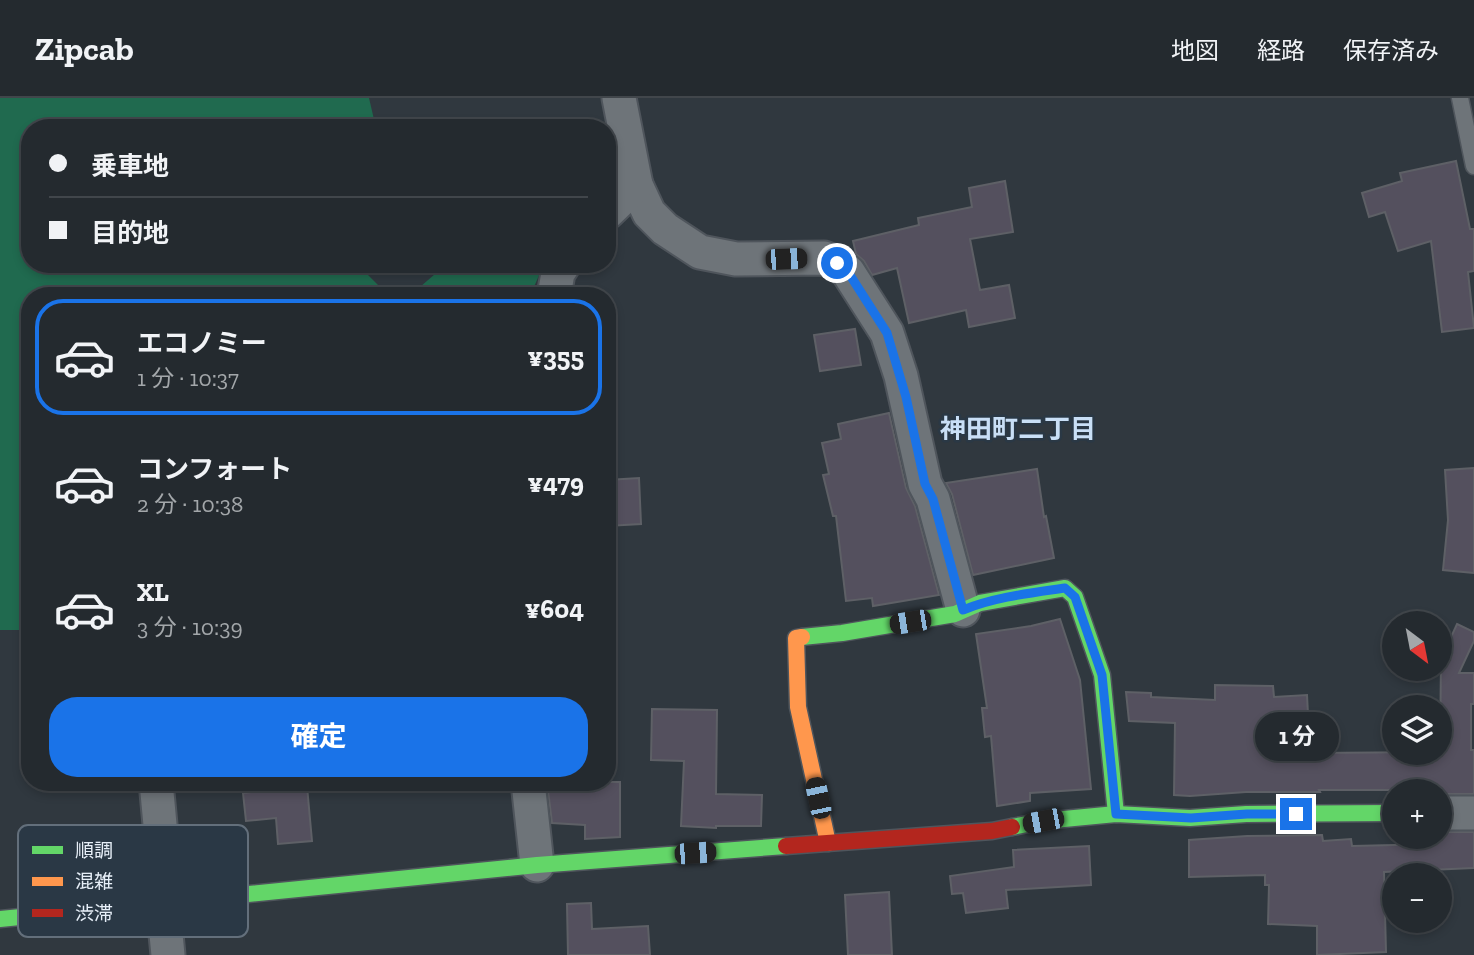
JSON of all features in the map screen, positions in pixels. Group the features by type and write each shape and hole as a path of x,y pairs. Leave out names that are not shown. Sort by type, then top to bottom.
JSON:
{"street":[{"path":"619,98 636,186 649,213 666,229 700,252 736,259 824,258 837,263 848,272 887,333 904,387 925,484 933,499 963,610"},
{"path":"616,205 636,186"},
{"path":"828,844 798,706 796,638 955,614 980,603 1065,588 1075,597 1102,675 1116,814"},
{"path":"157,791 160,825"},
{"path":"529,791 537,865"},
{"path":"248,895 537,865 992,831 1043,821 1116,814 1191,818 1247,814 1382,813"},
{"path":"1452,813 1474,813"},
{"path":"0,919 18,917"},
{"path":"167,937 168,955"}],"lane":[{"path":"1460,98 1474,166"}],"green space":[{"path":"0,98 369,98 374,119 21,119 21,273 366,273 380,287 21,287 21,629 0,630"},
{"path":"436,273 540,273 534,287 420,287"}],"building":[{"path":"1456,161 1470,229 1474,229 1474,271 1468,272 1474,328 1442,332 1431,241 1398,251 1385,212 1369,217 1362,193 1402,181 1400,173"},
{"path":"1005,181 1013,232 970,239 980,290 1009,285 1015,318 969,327 966,310 909,323 897,268 872,275 864,261 856,254 853,241 919,225 918,218 972,207 969,188"},
{"path":"855,329 861,365 820,371 814,335"},
{"path":"889,413 906,488 915,506 939,595 873,606 872,598 846,601 836,516 833,516 823,475 829,474 822,443 841,439 838,424"},
{"path":"1474,468 1474,573 1443,570 1448,520 1445,470"},
{"path":"1037,469 1044,517 1046,516 1054,558 973,575 952,494 946,483"},
{"path":"639,478 641,524 616,525 616,479"},
{"path":"1060,619 1080,680 1091,789 1030,793 1030,801 997,806 991,736 985,737 982,708 987,708 976,634"},
{"path":"1457,624 1474,632 1474,641 1459,673 1474,673 1471,750 1474,750 1474,794 1452,794 1452,779 1382,779 1382,790 1174,795 1175,723 1129,721 1126,692 1151,693 1151,697 1215,700 1215,685 1273,686 1274,697 1307,695 1310,753 1382,752 1382,765 1452,765 1452,695 1441,695 1441,681 1452,681 1452,635"},
{"path":"652,709 717,710 716,794 762,795 761,826 681,826 684,761 651,760"},
{"path":"616,782 620,782 620,837 585,839 585,825 552,823 548,791 616,791"},
{"path":"307,791 312,841 278,844 276,818 246,821 243,793"},
{"path":"1452,832 1474,832 1474,868 1452,869 1452,863 1382,863 1382,933 1386,933 1386,952 1317,955 1317,926 1268,924 1269,885 1265,885 1265,875 1189,877 1189,840 1322,835 1323,841 1351,839 1352,846 1452,849"},
{"path":"1089,846 1091,885 1006,890 1008,908 966,913 963,893 952,894 950,876 1014,867 1013,850"},
{"path":"889,892 892,955 848,955 845,895"},
{"path":"591,903 592,929 648,926 650,955 568,955 567,904"}],"traffic: fast":[{"path":"802,637 955,614 980,603 1065,588 1075,597 1102,675 1116,814"},
{"path":"1012,827 1043,821 1116,814 1190,818 1246,814 1382,813"},
{"path":"248,894 537,865 786,846"},
{"path":"0,919 18,917"}],"traffic: slow":[{"path":"802,637 796,638 798,707 828,843"}],"traffic: jam":[{"path":"786,846 992,831 1012,827"}],"district":[{"name":"神田町二丁目","path":"1018,429"}],"route":[{"path":"837,263 848,272 887,333 912,419 925,484 933,499 963,610 980,603 1065,588 1075,597 1102,675 1116,814 1191,818 1296,814"}]}
